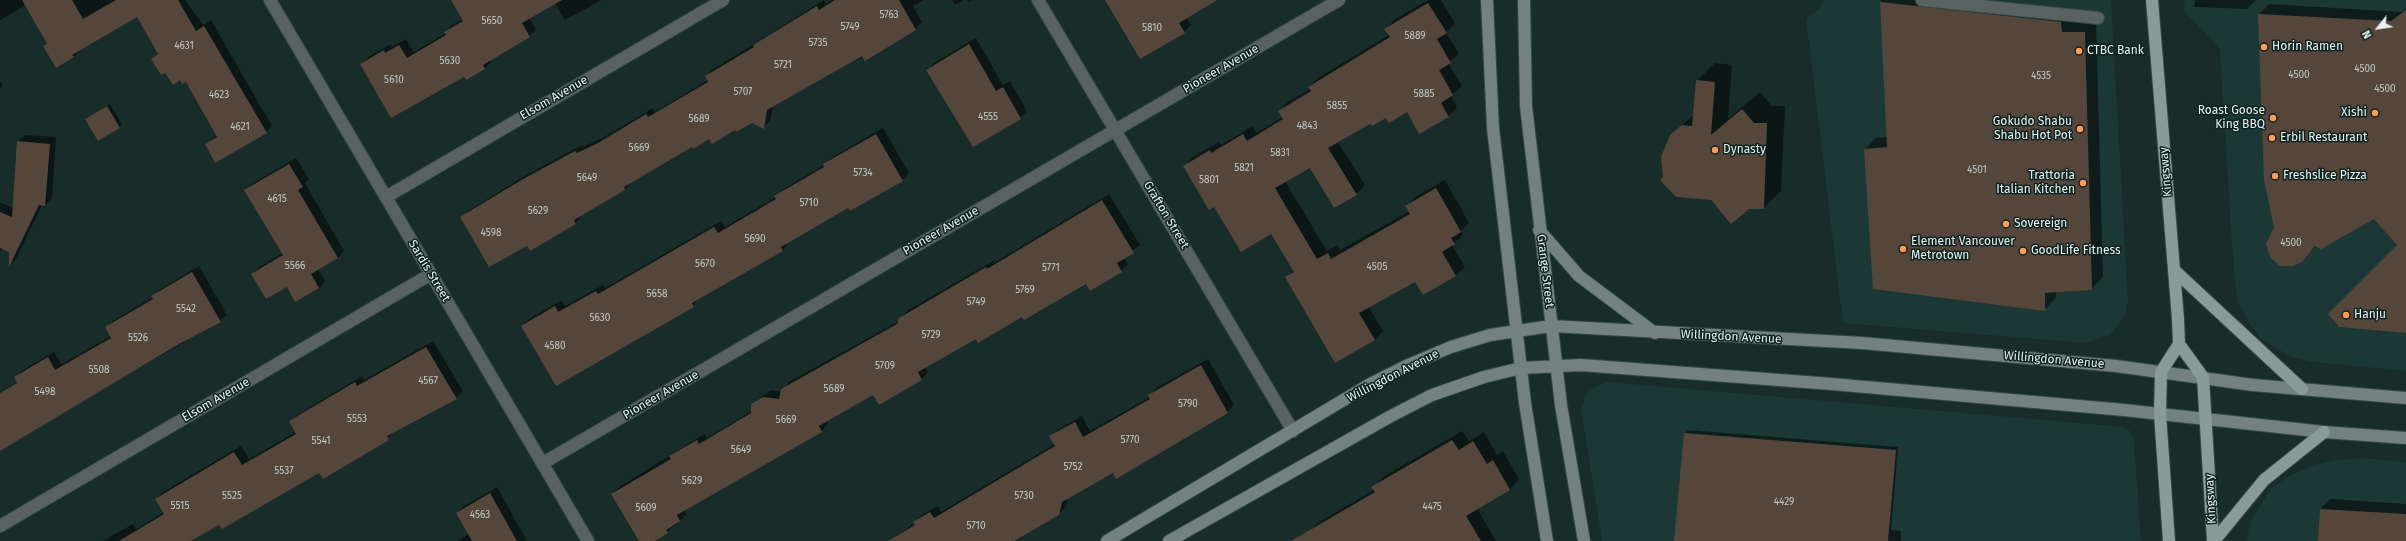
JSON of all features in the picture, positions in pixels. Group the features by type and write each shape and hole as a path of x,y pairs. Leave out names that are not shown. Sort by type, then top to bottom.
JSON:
{"main road":[{"path":"1487,0 1493,128 1516,331 1547,541"},
{"name":"Grange Street","path":"1524,0 1526,106 1561,406 1584,541"},
{"name":"Kingsway","path":"2152,0 2175,271 2179,344 2203,378 2207,419 2214,541"},
{"path":"1540,230 1579,276 1655,332"},
{"path":"2175,271 2302,389"},
{"name":"Willingdon Avenue","path":"1107,541 1372,383 1406,366 1451,347 1490,335 1552,326 1862,343 2116,366 2253,386 2406,398"},
{"path":"2168,541 2160,414 2162,372 2179,344"},
{"path":"1169,541 1379,422 1432,395 1484,377 1521,368 1556,365 1832,384 2160,414 2324,432 2406,438"},
{"path":"2214,541 2264,480 2324,432"}],"street":[{"name":"Sardis Street","path":"270,0 588,541"},
{"name":"Elsom Avenue","path":"386,198 723,0"},
{"name":"Grafton Street","path":"1038,0 1293,430"},
{"name":"Pioneer Avenue","path":"543,463 1114,129 1339,0"},
{"path":"1922,0 2098,18"},
{"name":"Elsom Avenue","path":"0,526 432,274"}],"shaded area":[{"path":"1825,0 2111,0 2128,301 2125,315 2110,335 2085,343 1843,323 1806,19 1819,9"},
{"path":"2184,0 2406,0 2406,371 2314,362 2291,357 2260,338 2249,322 2238,302 2234,276 2220,51 2218,46 2185,12"},
{"path":"1608,382 2124,427 2131,432 2134,441 2141,541 1602,541 1581,409 1587,393 1597,386"},
{"path":"2363,458 2406,462 2406,541 2247,541 2250,522 2271,488 2289,476 2313,465 2336,460"}],"building":[{"path":"22,0 72,0 83,19 116,0 178,0 196,31 204,26 267,133 215,163 205,144 217,137 186,82 182,84 180,80 173,85 165,73 161,75 151,59 158,54 137,17 72,55 74,57 56,68 43,46 47,44"},
{"path":"451,0 562,0 522,23 530,37 483,65 485,69 466,80 464,77 391,118 360,64 384,50 385,53 399,45 407,58 446,35 444,32 463,21"},
{"path":"835,0 899,0 916,30 865,61 862,56 767,110 764,129 752,123 736,132 735,130 712,144 709,139 693,149 692,147 624,187 625,190 574,220 576,224 530,251 527,246 489,267 460,217 523,179 575,151 577,153 598,143 646,114 648,117 708,82 705,76 754,47 753,45 817,6 819,10"},
{"path":"1105,0 1217,0 1179,23 1185,33 1140,59"},
{"path":"1880,2 2061,22 2062,32 2085,32 2092,290 2045,293 2045,311 1873,289 1864,149 1887,147"},
{"path":"1428,3 1447,33 1437,39 1451,63 1439,70 1453,95 1441,103 1449,117 1419,134 1407,112 1389,123 1386,118 1372,126 1370,124 1328,148 1357,195 1334,208 1310,168 1275,188 1317,259 1328,253 1331,259 1410,214 1405,206 1436,188 1461,232 1451,238 1455,244 1442,252 1456,276 1423,295 1415,282 1359,313 1375,340 1335,363 1285,277 1294,272 1271,234 1241,252 1214,207 1209,210 1183,166 1210,150 1211,153 1243,134 1247,141 1283,119 1278,111 1311,91 1308,87 1390,37 1384,29"},
{"path":"2406,10 2406,333 2339,327 2328,314 2397,245 2374,219 2321,249 2315,246 2302,262 2293,266 2280,266 2270,257 2266,244 2274,227 2264,180 2258,14 2391,21"},
{"path":"969,44 996,91 1003,87 1021,119 973,147 926,70"},
{"name":"Dynasty","path":"1696,80 1715,82 1711,135 1742,109 1754,123 1767,123 1764,209 1749,209 1731,224 1711,200 1676,197 1660,180 1663,177 1661,157 1670,135 1682,125 1692,126"},
{"path":"107,106 120,128 98,141 85,119"},
{"path":"876,134 903,181 850,211 848,208 781,247 783,251 692,303 694,307 556,386 521,326 555,306 558,312 596,291 598,294 714,227 718,233 776,199 774,196 824,167 823,164"},
{"path":"17,141 50,144 45,206 39,205 9,267 9,252 0,248 0,212 12,217"},
{"path":"289,164 303,187 298,190 338,258 311,274 319,288 295,302 287,287 266,299 251,274 283,255 244,190"},
{"path":"1102,200 1134,253 1117,263 1122,272 1090,291 1086,284 1024,320 1022,317 978,343 976,339 918,372 922,380 879,405 873,395 819,426 822,432 677,515 680,521 666,530 668,533 655,541 639,541 611,494 671,459 669,456 697,440 699,444 751,413 751,404 763,397 779,399 781,389 897,324 899,318 986,267 987,269"},
{"path":"192,272 221,322 179,344 0,451 0,393 17,383 14,377 48,357 55,370 111,338 105,327 153,299 151,296"},
{"path":"426,347 457,399 387,436 389,440 323,479 319,473 222,529 219,525 191,541 119,541 164,514 155,499 234,452 242,465 296,434 289,421 355,382 357,386"},
{"path":"1201,365 1228,413 1116,479 1113,473 1062,502 1059,515 1014,541 888,541 915,525 913,522 930,512 934,518 1055,446 1049,436 1075,422 1083,437 1150,399 1148,395"},
{"path":"1684,433 1896,450 1888,541 1674,541"},
{"path":"1452,440 1459,450 1473,441 1487,464 1493,460 1510,490 1466,516 1481,541 1291,541 1375,492 1371,487"},
{"path":"490,493 517,541 472,541 456,513"},
{"path":"2320,509 2406,514 2406,541 2318,541"}],"place":[{"name":"Horin Ramen","path":"2264,47"},
{"name":"CTBC Bank","path":"2079,51"},
{"name":"Xishi","path":"2375,113"},
{"name":"Roast Goose King BBQ","path":"2273,118"},
{"name":"Gokudo Shabu Shabu Hot Pot","path":"2080,129"},
{"name":"Erbil Restaurant","path":"2272,138"},
{"name":"Dynasty","path":"1715,150"},
{"name":"Freshslice Pizza","path":"2275,176"},
{"name":"Trattoria Italian Kitchen","path":"2083,183"},
{"name":"Sovereign","path":"2006,224"},
{"name":"Element Vancouver Metrotown","path":"1903,249"},
{"name":"GoodLife Fitness","path":"2023,251"},
{"name":"Hanju","path":"2346,315"}]}
